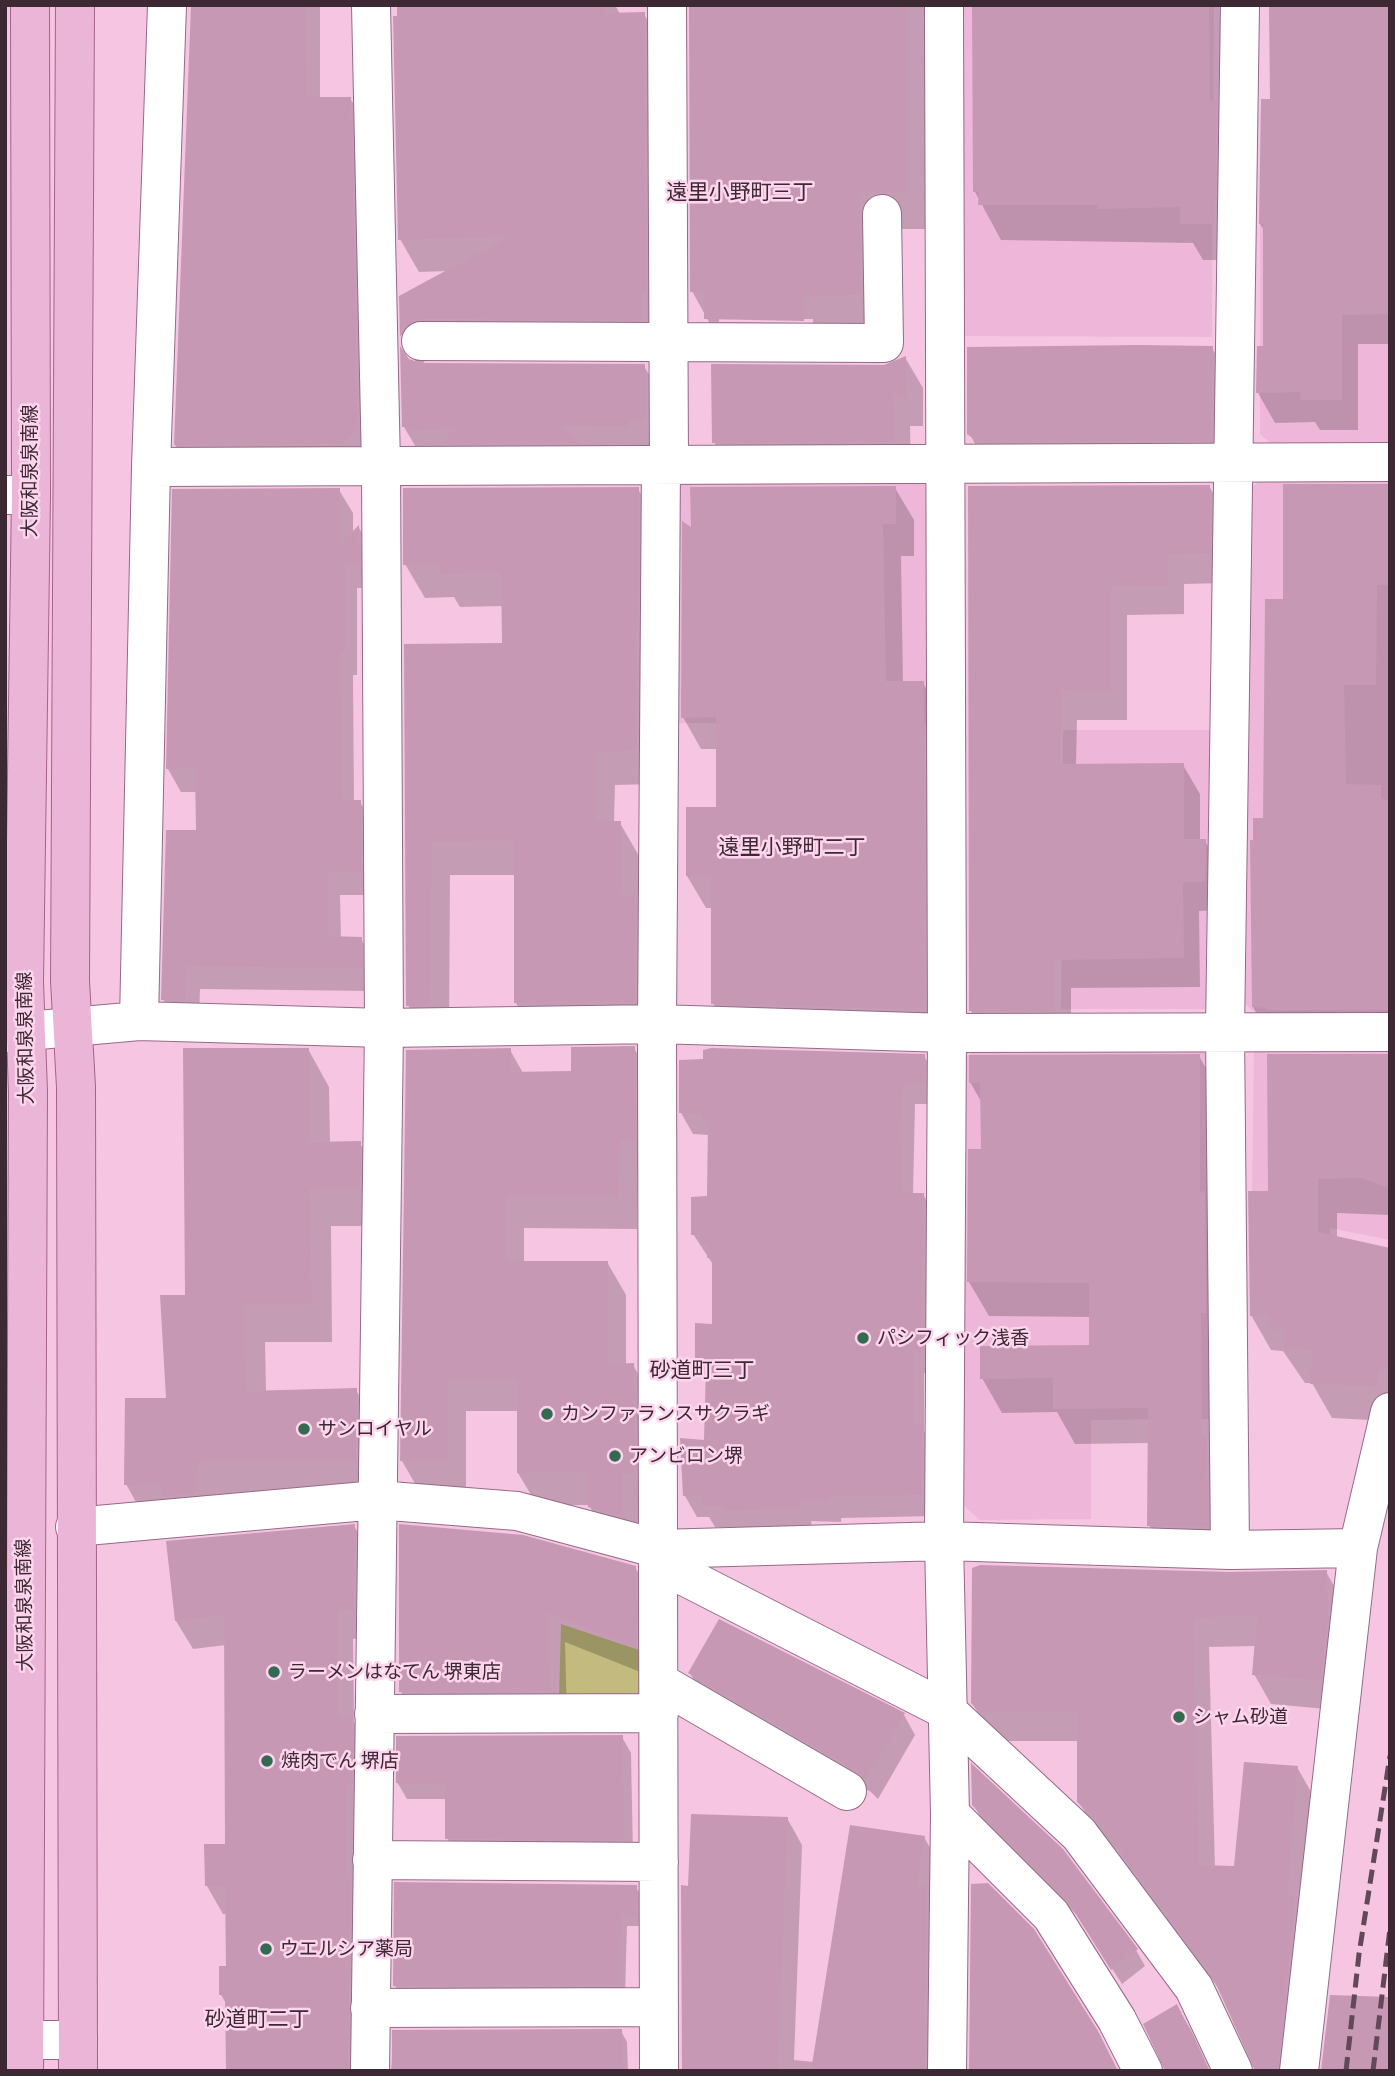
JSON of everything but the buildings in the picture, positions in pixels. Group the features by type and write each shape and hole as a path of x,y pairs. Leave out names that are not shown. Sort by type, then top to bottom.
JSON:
{"main road":[{"name":"大阪和泉泉南線","path":"18,2050 15,1437 28,1092 15,1031 18,495 30,5"},
{"path":"75,5 73,1025 76,1087 78,2055"}],"street":[{"path":"139,1021 151,467 167,5"},
{"path":"370,2071 384,1028 381,466 371,5"},
{"path":"659,2071 657,1024 669,342 667,5"},
{"path":"944,5 947,1033 944,1541 950,1814 947,2071"},
{"path":"1230,1550 1226,1031 1240,5"},
{"path":"421,341 884,343 881,214"},
{"path":"151,467 1390,462"},
{"path":"15,1031 139,1021 384,1028 657,1024 947,1033 1390,1032"},
{"path":"1299,2071 1358,1548 1390,1412"},
{"path":"75,1527 377,1500 517,1511 659,1549 944,1541 1230,1550 1358,1548"},
{"path":"659,1549 680,1574 946,1710 1079,1834 1194,1988 1233,2071"},
{"path":"374,1714 659,1698 847,1791"},
{"path":"950,1814 1051,1915 1117,2021 1143,2071"},
{"path":"372,1860 659,1862"},
{"path":"370,2008 659,2007"},
{"path":"18,2050 78,2055"}],"shaded area":[{"path":"963,5 1214,5 1212,337 961,336"},
{"path":"1260,210 1390,210 1390,450 1280,451 1260,434"},
{"path":"1266,476 1390,476 1390,1015 1259,1016 1244,1003 1251,488"},
{"path":"680,477 918,478 929,490 927,725 678,723"},
{"path":"1063,730 1219,730 1218,996 1205,1009 1061,1009"},
{"path":"1254,1043 1390,1047 1390,1240 1330,1228 1330,1278 1251,1280"},
{"path":"1199,1044 1215,1056 1217,1419 1091,1420 1091,1519 980,1520 963,1505 961,1060 983,1046"},
{"path":"561,1624 642,1651 646,1687 633,1700 559,1700"}],"railway":[{"path":"1346,2071 1359,1954 1390,1756"},
{"path":"1373,2071 1390,1928"}],"place":[{"name":"パシフィック浅香","path":"863,1338"},
{"name":"カンファランスサクラギ","path":"547,1414"},
{"name":"サンロイヤル","path":"304,1429"},
{"name":"アンビロン堺","path":"615,1456"},
{"name":"ラーメンはなてん 堺東店","path":"274,1672"},
{"name":"シャム砂道","path":"1179,1717"},
{"name":"焼肉でん 堺店","path":"267,1761"},
{"name":"ウエルシア薬局","path":"266,1949"}],"district":[{"name":"遠里小野町三丁","path":"740,193"},
{"name":"遠里小野町二丁","path":"792,848"},
{"name":"砂道町三丁","path":"702,1371"},
{"name":"砂道町二丁","path":"257,2020"}]}
